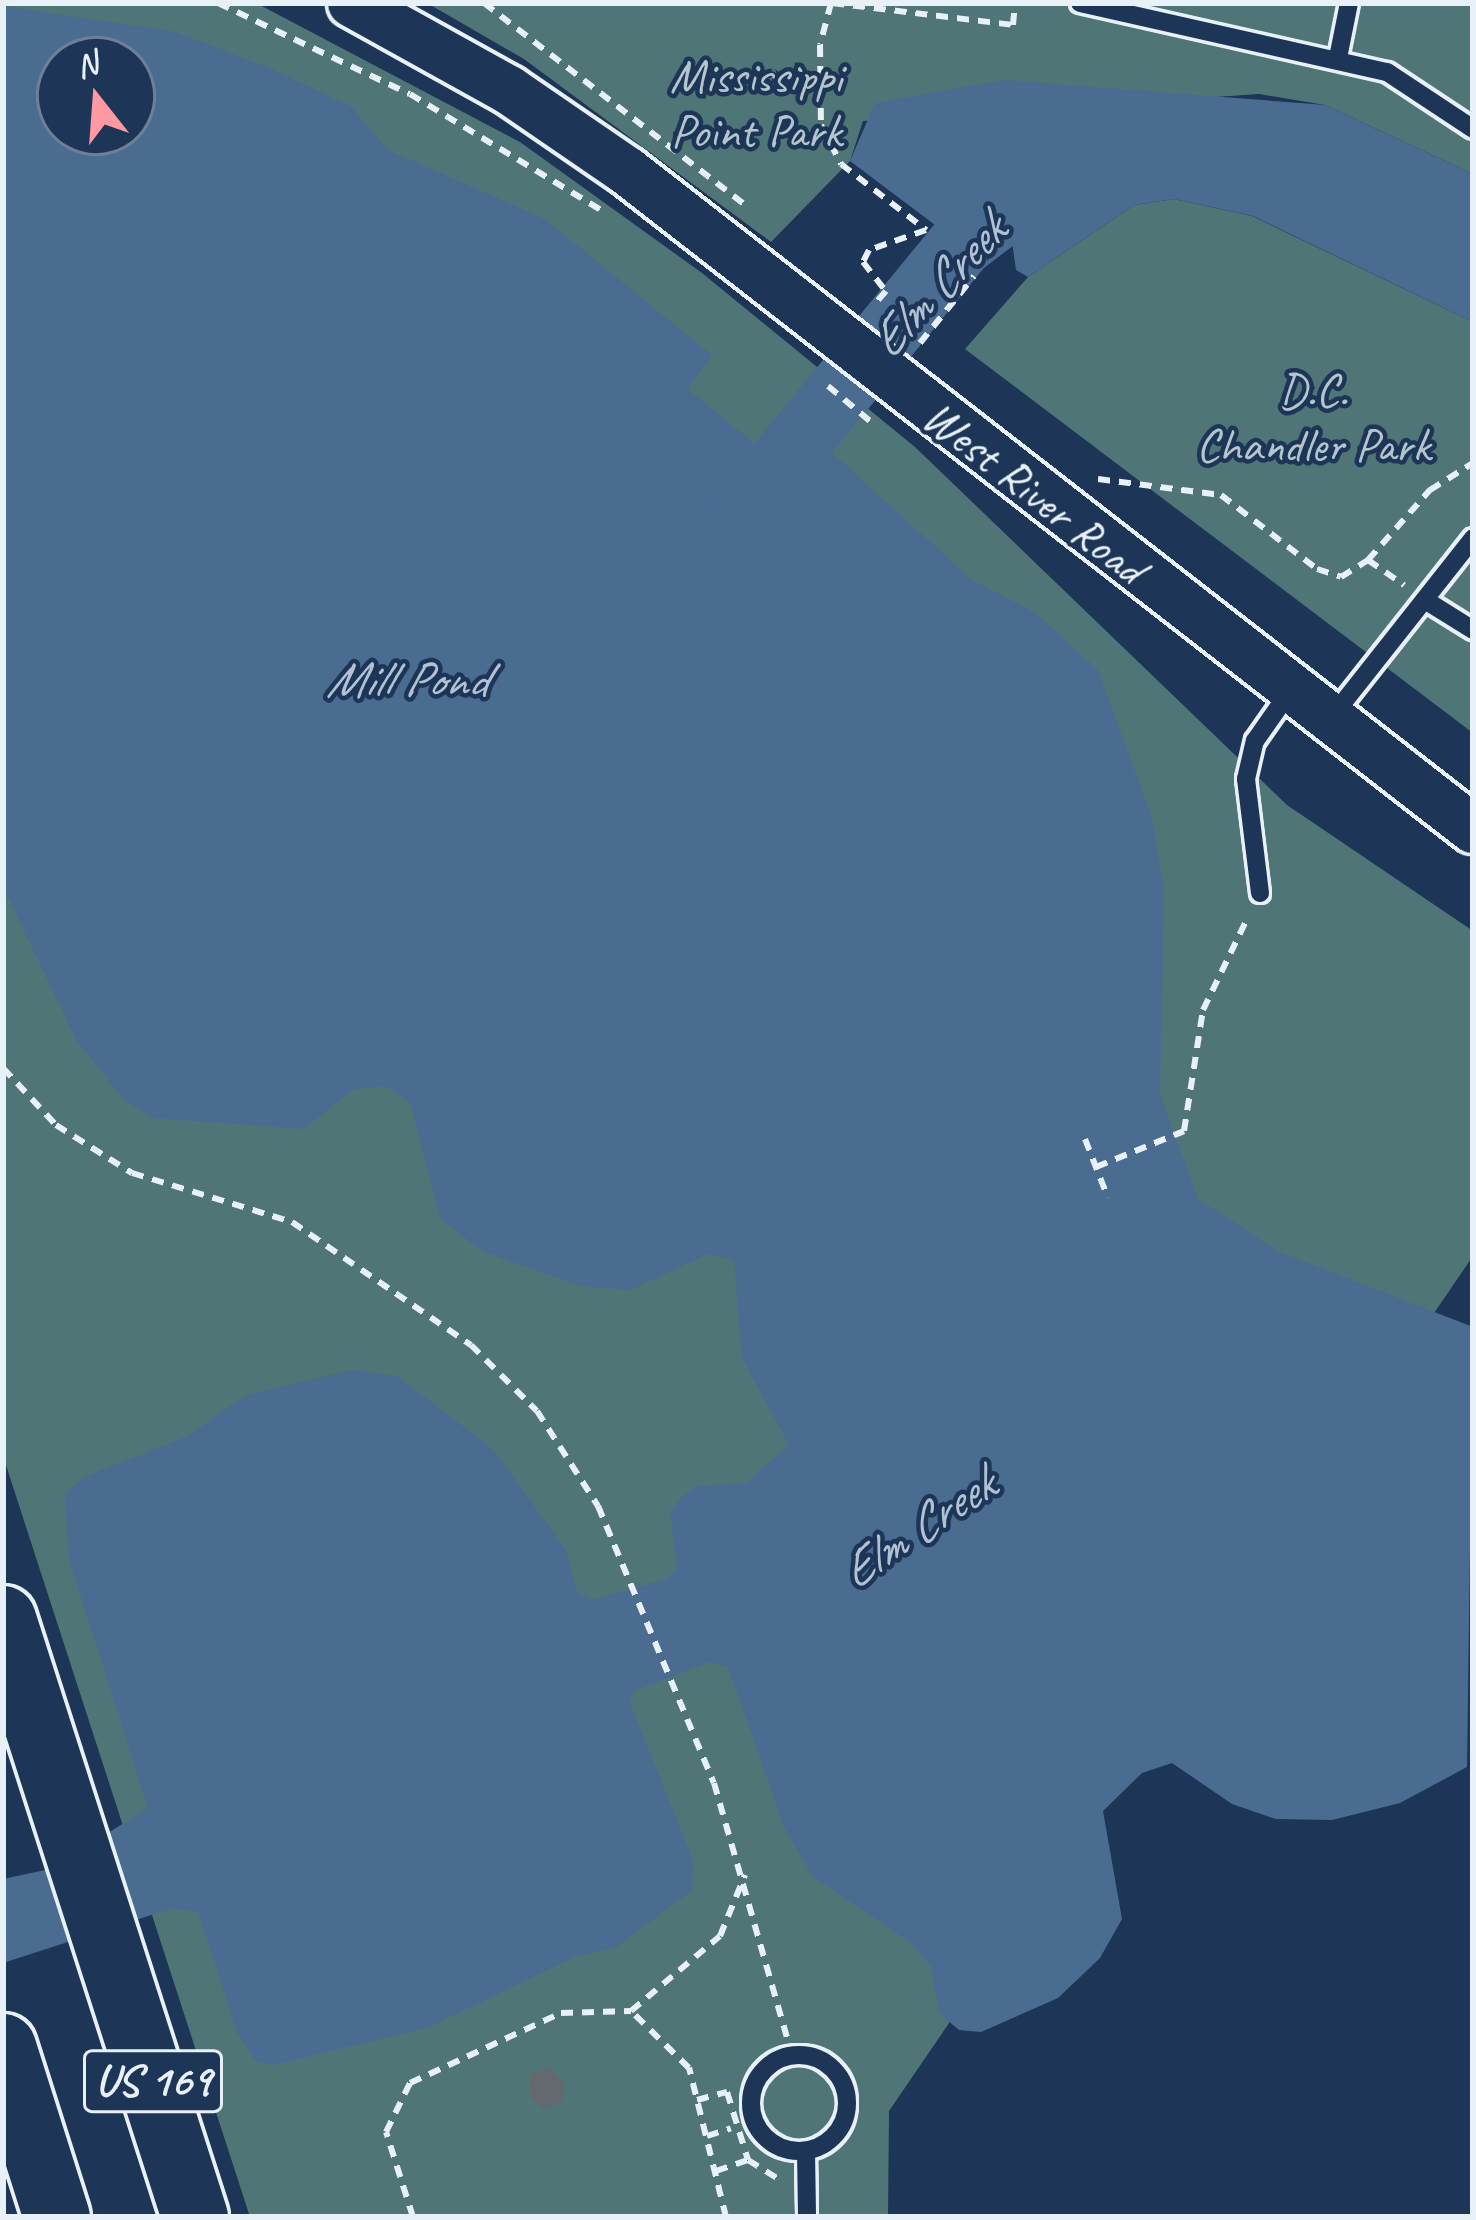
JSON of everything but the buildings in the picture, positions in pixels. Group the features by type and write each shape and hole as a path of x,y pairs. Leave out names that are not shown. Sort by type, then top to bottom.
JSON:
{"highway":[{"name":"US 169","path":"3,1619 195,2217"},
{"name":"US 169","path":"3,2047 57,2217"}],"street":[{"name":"West River Road","path":"352,3 570,130 763,276 1328,722 1473,829"}],"lane":[{"path":"1080,3 1338,58 1424,92 1473,129"},
{"path":"1338,58 1348,3"},
{"path":"1328,722 1473,538"},
{"path":"1425,600 1473,630"},
{"path":"1260,892 1246,779 1255,741 1290,692"},
{"path":"792,2055 834,2069 847,2096 842,2126 806,2151 773,2144 753,2118 763,2071 792,2055"},
{"path":"806,2151 807,2217"}],"path":[{"path":"218,3 410,94 610,215"},
{"path":"484,3 755,212"},
{"path":"873,306 886,291 862,262 869,250 926,230 841,164 821,125 820,45 831,3 1013,25 1015,3"},
{"path":"920,343 974,276"},
{"path":"1082,467 1100,481 1221,495 1341,577 1368,560 1430,490 1473,463"},
{"path":"1368,560 1425,600"},
{"path":"1096,1167 1184,1131 1203,1010 1260,892"},
{"path":"3,1068 56,1125 132,1173 292,1222 471,1346 566,1451 625,1568 745,1871 792,2055"},
{"path":"1085,1139 1108,1198"},
{"path":"413,2217 386,2132 410,2083 561,2013 631,2011 719,1936 745,1871"},
{"path":"631,2011 676,2047 697,2099 726,2217"},
{"path":"697,2099 727,2092 731,2128 748,2161 783,2186"},
{"path":"707,2136 731,2128"},
{"path":"716,2171 748,2161"}],"green space":[{"name":"Mill Pond","path":"3,3 256,3 520,142 702,273 915,447 1287,805 1473,931 1473,1256 889,2111 888,2217 250,2217 3,1456"},
{"name":"Mississippi Point Park","path":"427,3 1473,3 1473,174 1325,105 1259,94 863,121 850,161 771,242 524,59"},
{"name":"D.C. Chandler Park","path":"1174,199 1252,216 1473,322 1473,733 965,349 1028,277 1134,205"}],"water":[{"name":"Mill Pond","path":"3,6 176,32 269,68 351,106 388,150 545,219 712,355 688,389 800,481 829,450 972,580 1036,613 1098,670 1152,818 1164,889 1160,1094 1198,1199 1280,1252 1473,1327 1467,1767 1400,1803 1332,1820 1276,1819 1232,1804 1172,1763 1142,1773 1103,1811 1122,1919 1100,1958 1058,1998 981,2032 959,2030 939,2013 931,1967 911,1943 813,1877 785,1829 728,1667 710,1662 636,1690 629,1701 693,1860 692,1890 615,1948 577,1956 429,2027 274,2065 257,2062 237,2032 198,1912 173,1908 3,1963 3,1879 50,1869 148,1808 69,1559 65,1493 84,1477 186,1437 245,1396 351,1370 397,1376 494,1450 566,1550 577,1592 593,1600 666,1579 677,1568 670,1512 682,1497 697,1486 746,1483 789,1445 742,1358 734,1260 708,1254 631,1290 581,1286 482,1251 440,1218 410,1102 385,1086 354,1089 304,1129 153,1118 123,1099 77,1041 3,887"},
{"path":"1004,80 1325,105 1473,174 1473,322 1253,216 1174,199 1134,205 1028,277 1016,270 1012,242 991,244 979,258 850,161 875,103"}],"waterway":[{"name":"Elm Creek","path":"737,542 749,502 961,244 1033,189"}]}
